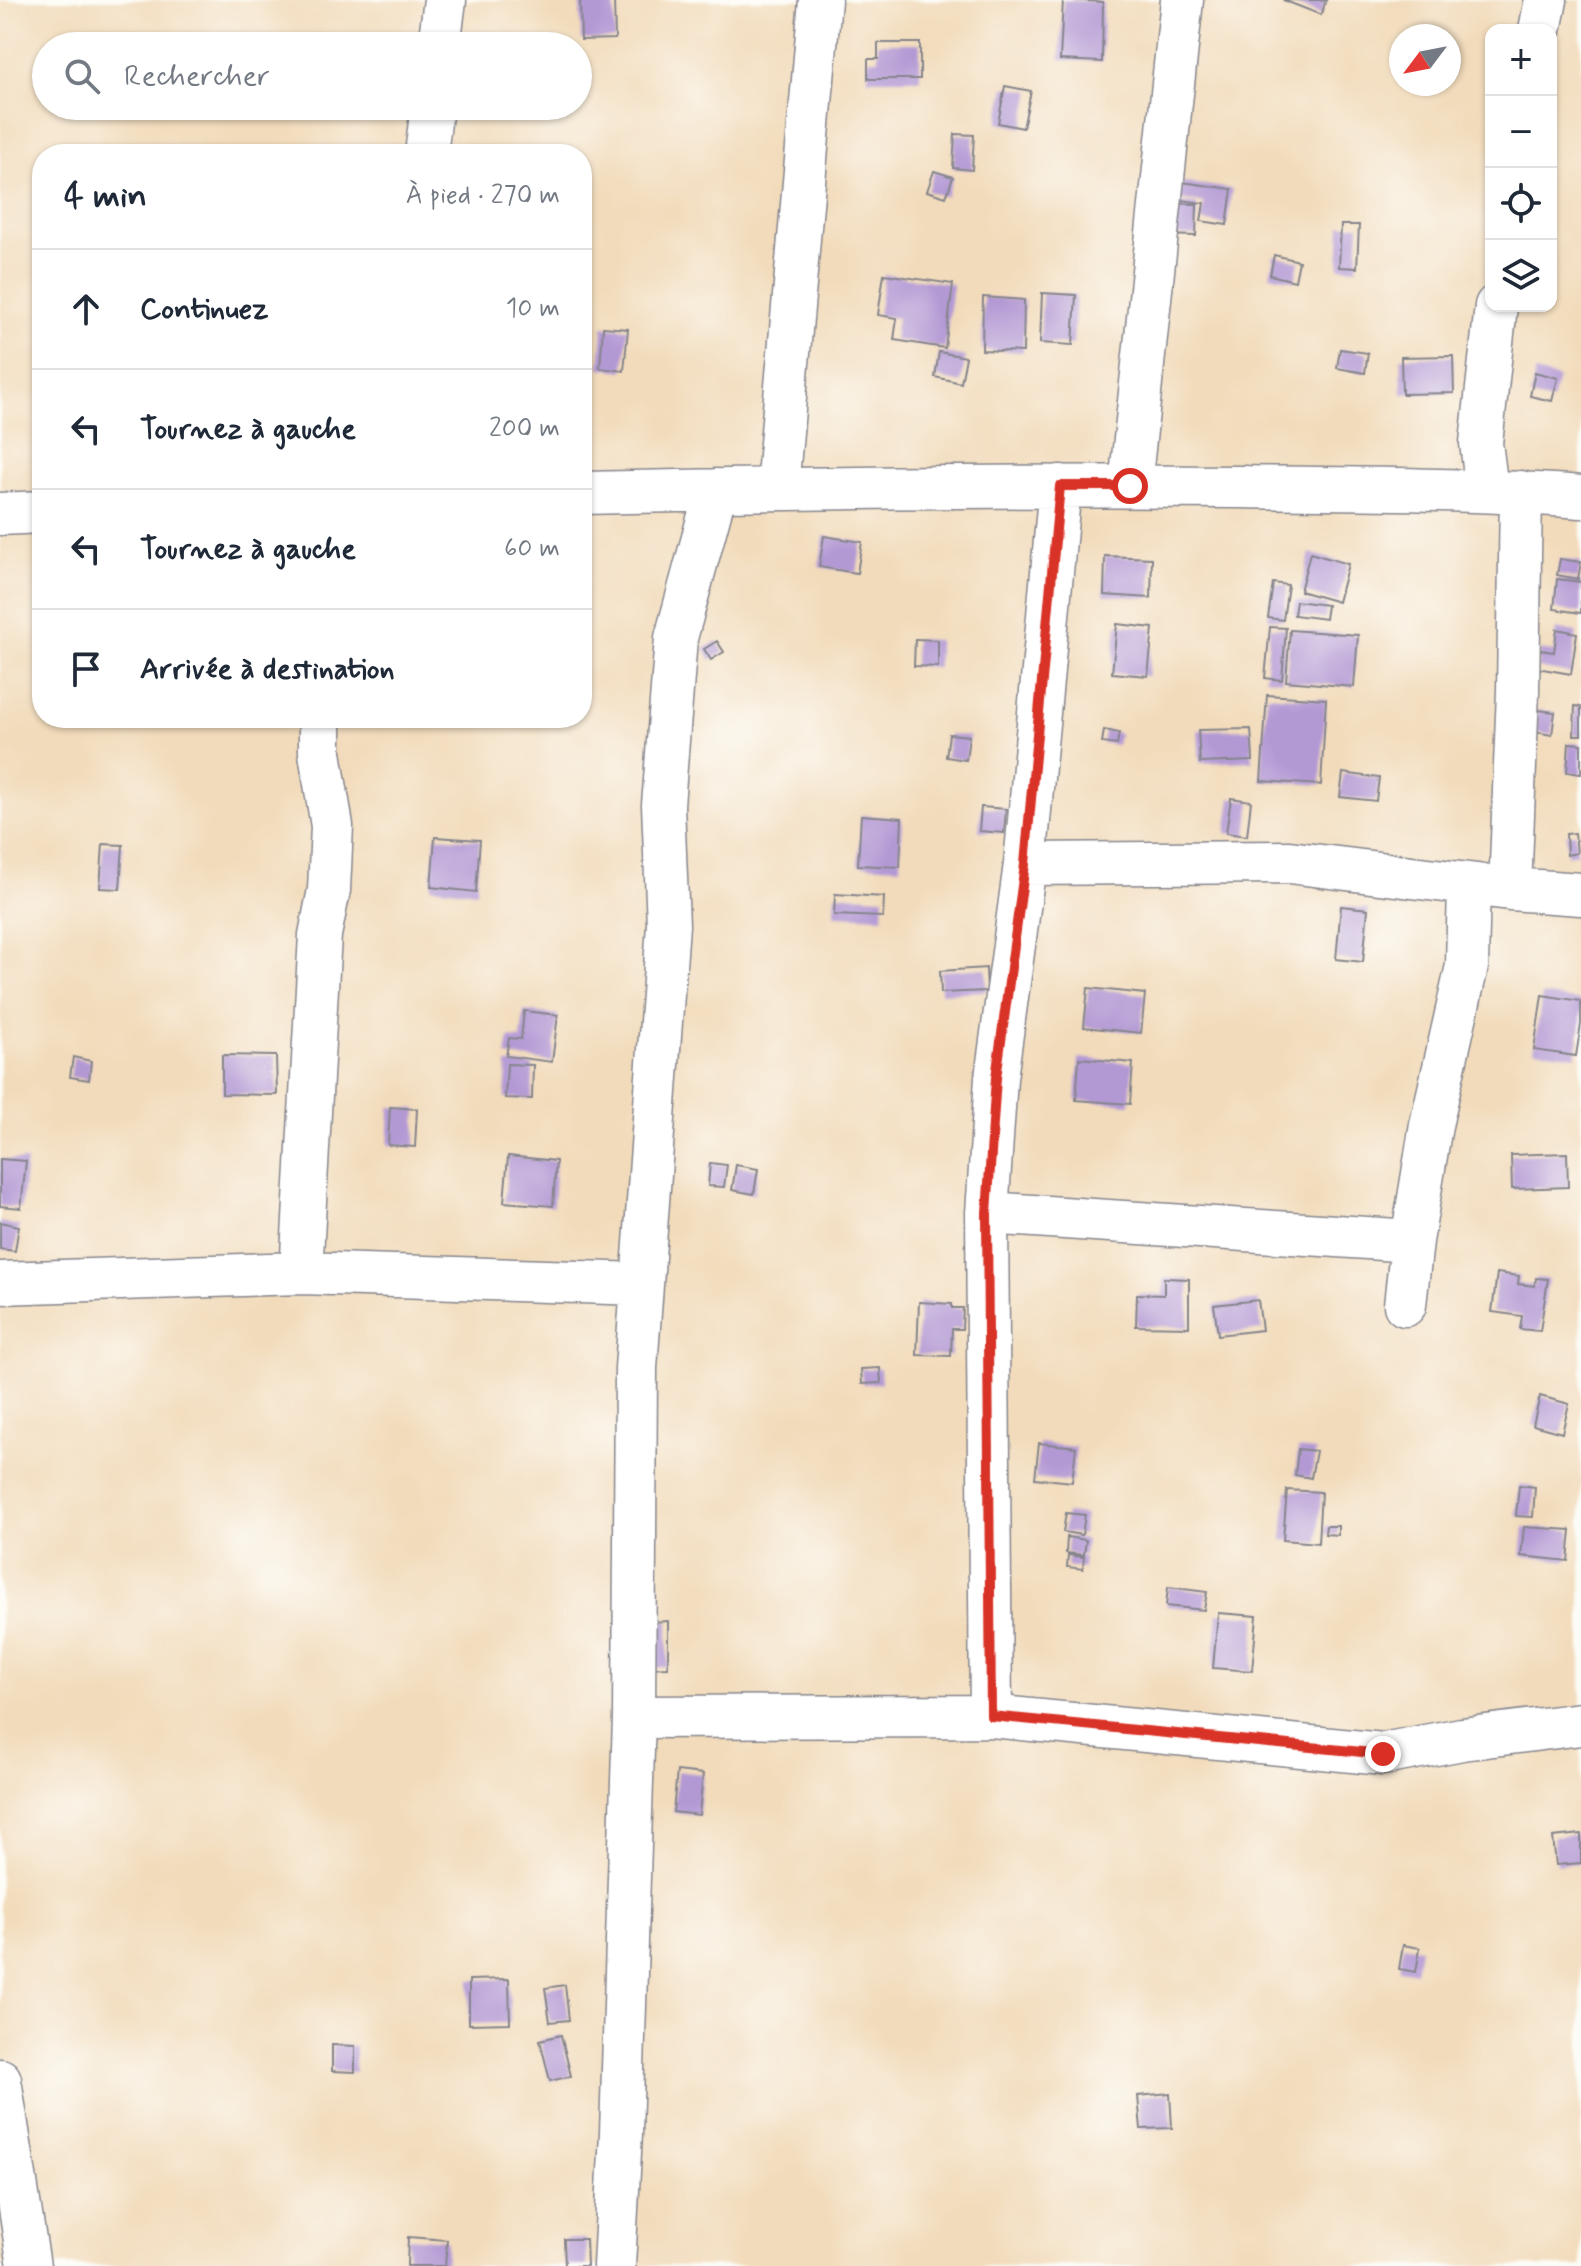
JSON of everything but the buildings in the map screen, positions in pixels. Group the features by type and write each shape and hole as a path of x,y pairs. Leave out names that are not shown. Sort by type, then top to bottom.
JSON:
{"street":[{"path":"441,32 445,0"},
{"path":"777,489 820,0"},
{"path":"1130,486 1182,0"},
{"path":"1541,24 1546,0"},
{"path":"427,144 430,120"},
{"path":"1495,312 1481,443 1504,491 1518,691 1510,889"},
{"path":"991,1716 987,1213 996,1078 1025,864 1060,486"},
{"path":"592,493 1130,486 1504,491 1581,497"},
{"path":"614,2266 634,1717 636,1368 668,925 663,805 676,638 716,490"},
{"path":"0,514 32,512"},
{"path":"301,1273 320,935 329,890 332,826 320,753 320,728"},
{"path":"1025,864 1289,862 1469,885 1581,894"},
{"path":"1405,1305 1431,1125 1467,966 1469,885"},
{"path":"987,1213 1412,1241"},
{"path":"0,1283 301,1273 642,1284"},
{"path":"634,1717 991,1716 1383,1754 1462,1739 1581,1724"},
{"path":"0,2080 29,2266"}],"route":[{"path":"1130,486 1060,486 1025,864 996,1078 987,1213 991,1716 1383,1754"}]}
